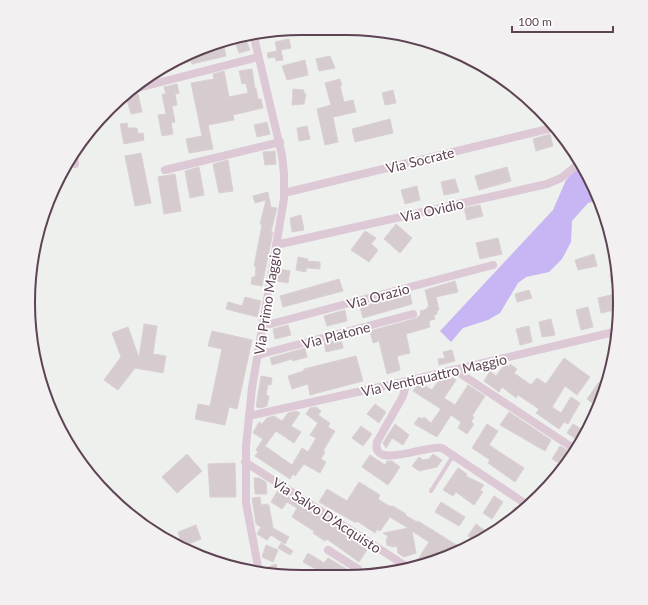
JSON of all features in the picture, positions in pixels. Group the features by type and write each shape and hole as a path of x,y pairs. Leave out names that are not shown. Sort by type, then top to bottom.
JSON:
{"street":[{"name":"Via Primo Maggio","path":"254,39 280,142 284,166 284,193 249,416 245,462 246,510 258,566"},
{"path":"146,86 258,57"},
{"name":"Via Socrate","path":"284,193 549,129"},
{"path":"165,170 280,142"},
{"name":"Via Ovidio","path":"276,245 547,184 562,178 576,167"},
{"name":"Via Orazio","path":"263,326 493,265"},
{"name":"Via Platone","path":"258,355 413,314"},
{"name":"Via Ventiquattro Maggio","path":"249,416 455,370 611,333"},
{"path":"455,370 571,446"},
{"path":"407,381 403,396 377,440 377,450 382,455 392,456 436,447 442,448 524,502"},
{"name":"Via Salvo D'Acquisto","path":"245,462 402,564"},
{"path":"328,550 358,569"}],"lane":[{"path":"431,491 453,456"}],"shaded area":[{"path":"577,169 594,201 588,203 572,221 571,242 562,259 549,272 526,277 518,283 500,313 488,320 463,328 451,342 440,331 553,210 566,180"}],"building":[{"path":"289,39 291,48 281,50 283,60 276,61 275,57 268,58 267,53 277,51 275,42"},
{"path":"246,41 250,50 239,53 236,43"},
{"path":"224,47 226,56 192,64 191,61 182,64 200,55"},
{"path":"330,56 335,68 319,71 316,59"},
{"path":"305,60 308,75 287,80 282,66"},
{"path":"252,69 255,89 256,88 258,99 261,99 263,108 233,115 234,120 208,125 213,149 189,153 186,139 202,136 191,83 214,79 213,74 224,71 229,97 248,93 246,83 242,84 239,71"},
{"path":"340,79 344,102 353,100 356,112 333,117 338,142 325,145 317,109 331,105 325,83"},
{"path":"177,84 179,93 175,94 177,105 172,106 175,122 171,123 173,134 162,136 158,115 166,114 162,94 166,94 164,87"},
{"path":"293,89 304,90 304,94 306,94 304,104 292,105"},
{"path":"393,90 396,103 385,105 382,93"},
{"path":"138,94 142,112 131,114 127,100 134,95"},
{"path":"390,119 393,133 355,142 352,129"},
{"path":"267,122 270,134 257,137 254,125"},
{"path":"127,123 128,128 137,128 138,134 143,133 144,140 124,144 120,124"},
{"path":"307,126 310,139 299,141 297,128"},
{"path":"550,134 553,146 536,151 533,139"},
{"path":"275,151 276,164 265,165 263,152"},
{"path":"141,153 151,203 135,206 125,156"},
{"path":"228,160 233,191 219,193 213,164"},
{"path":"199,167 204,195 190,198 185,171"},
{"path":"507,167 511,181 479,190 475,176"},
{"path":"175,174 181,211 164,214 158,177"},
{"path":"455,179 459,192 444,195 441,182"},
{"path":"417,186 420,200 405,204 401,190"},
{"path":"268,192 271,207 277,208 271,232 273,232 262,286 251,284 252,277 255,277 256,266 254,266 262,225 260,224 266,200 255,203 253,196"},
{"path":"480,205 483,216 467,220 464,208"},
{"path":"301,215 304,230 292,232 290,218"},
{"path":"396,224 412,238 400,253 384,239"},
{"path":"365,231 376,238 371,244 378,250 369,262 351,250"},
{"path":"498,238 502,254 480,259 476,243"},
{"path":"594,254 597,266 578,270 575,260"},
{"path":"298,257 308,259 307,261 320,262 320,269 306,268 306,272 296,270"},
{"path":"279,269 290,271 288,283 277,281"},
{"path":"339,279 343,291 283,307 280,296"},
{"path":"455,281 458,292 436,297 439,310 437,311 437,314 434,315 435,319 429,321 430,327 406,334 410,353 397,356 400,370 387,374 379,341 373,343 370,331 417,318 421,314 420,311 429,307 425,290"},
{"path":"529,290 532,298 517,302 515,294"},
{"path":"410,293 412,304 363,318 360,307"},
{"path":"613,295 613,310 601,313 598,298"},
{"path":"245,297 261,301 257,317 226,309 228,302 242,306"},
{"path":"588,307 593,327 581,330 576,310"},
{"path":"345,310 347,321 327,326 324,316"},
{"path":"551,319 555,335 542,337 539,322"},
{"path":"144,324 157,326 153,354 166,356 163,373 135,368 118,390 104,380 121,357 112,333 128,327 139,358"},
{"path":"288,325 291,335 275,339 273,329"},
{"path":"529,326 532,342 520,345 516,329"},
{"path":"212,331 252,340 237,409 229,407 225,425 195,419 198,404 210,406 222,349 208,346"},
{"path":"341,339 343,348 326,352 324,343"},
{"path":"305,348 307,357 293,361 292,359 272,365 270,358"},
{"path":"452,350 455,361 439,365 438,359 445,358 443,352"},
{"path":"356,356 363,381 310,395 308,384 292,389 288,376 304,371 304,369"},
{"path":"564,358 590,377 577,395 565,386 552,407 561,413 571,397 580,403 568,424 564,422 559,429 536,413 539,409 518,395 516,398 502,387 499,392 484,381 490,371 496,376 505,364 509,367 510,364 517,369 514,373 531,385 537,378 546,384"},
{"path":"261,376 272,378 271,385 268,384 266,395 269,396 267,406 261,408 256,407"},
{"path":"452,377 456,380 444,398 455,405 468,385 485,396 472,416 474,417 471,422 474,424 467,434 458,428 461,422 451,415 437,437 414,424 419,417 422,419 424,417 431,423 441,409 413,391 418,384 421,383 432,390 439,380"},
{"path":"599,382 601,383 593,404 587,399"},
{"path":"375,404 386,412 379,423 367,414"},
{"path":"316,407 321,411 318,415 330,423 328,427 335,431 323,451 325,452 321,459 326,462 320,473 304,464 295,476 293,474 290,479 255,456 258,452 256,450 263,439 253,433 259,422 262,424 267,418 274,416 282,421 288,413 296,411 300,413 291,426 301,432 294,443 276,431 265,446 292,465 302,448 308,452 316,438 310,435 318,423 306,414 310,408"},
{"path":"509,412 551,440 545,451 500,425"},
{"path":"395,424 409,435 403,445 392,438 386,448 383,443"},
{"path":"487,424 498,431 489,445 524,468 515,482 488,463 490,460 472,448"},
{"path":"573,424 581,429 575,439 567,433"},
{"path":"361,426 372,434 363,446 352,438"},
{"path":"560,446 567,450 559,463 552,459"},
{"path":"187,454 202,471 177,493 162,477"},
{"path":"433,454 442,460 437,467 419,471 412,466 419,457 423,460 429,459"},
{"path":"370,455 385,465 387,461 392,461 400,467 388,485 362,467"},
{"path":"235,463 236,497 210,497 208,464"},
{"path":"458,468 467,474 466,476 484,485 480,490 483,492 474,505 456,492 453,496 443,490"},
{"path":"254,478 259,478 266,482 267,494 255,494"},
{"path":"359,482 380,495 378,499 389,506 393,506 406,514 405,515 417,522 418,521 457,545 417,560 429,542 412,531 416,553 404,557 398,553 397,546 393,547 387,545 386,540 388,536 383,533 408,528 390,517 380,531 377,529 375,533 357,521 356,523 319,502 327,489 347,501"},
{"path":"278,490 335,526 367,550 359,562 327,539 325,541 313,533 314,531 292,517 297,508 287,502 282,509 271,502"},
{"path":"494,496 503,502 492,519 483,513"},
{"path":"260,497 261,505 268,504 268,507 269,505 273,528 289,537 285,544 271,535 267,540 257,534 261,527 256,524 252,498"},
{"path":"441,502 465,517 459,526 435,512"},
{"path":"476,524 485,530 471,538 468,536"},
{"path":"196,525 201,539 188,544 178,539 180,538 178,532"},
{"path":"281,543 293,551 290,555 278,548"},
{"path":"266,545 278,550 273,562 262,557"},
{"path":"308,553 324,563 328,558 348,570 318,570 303,562"},
{"path":"276,564 277,569 268,568 266,568"}]}
